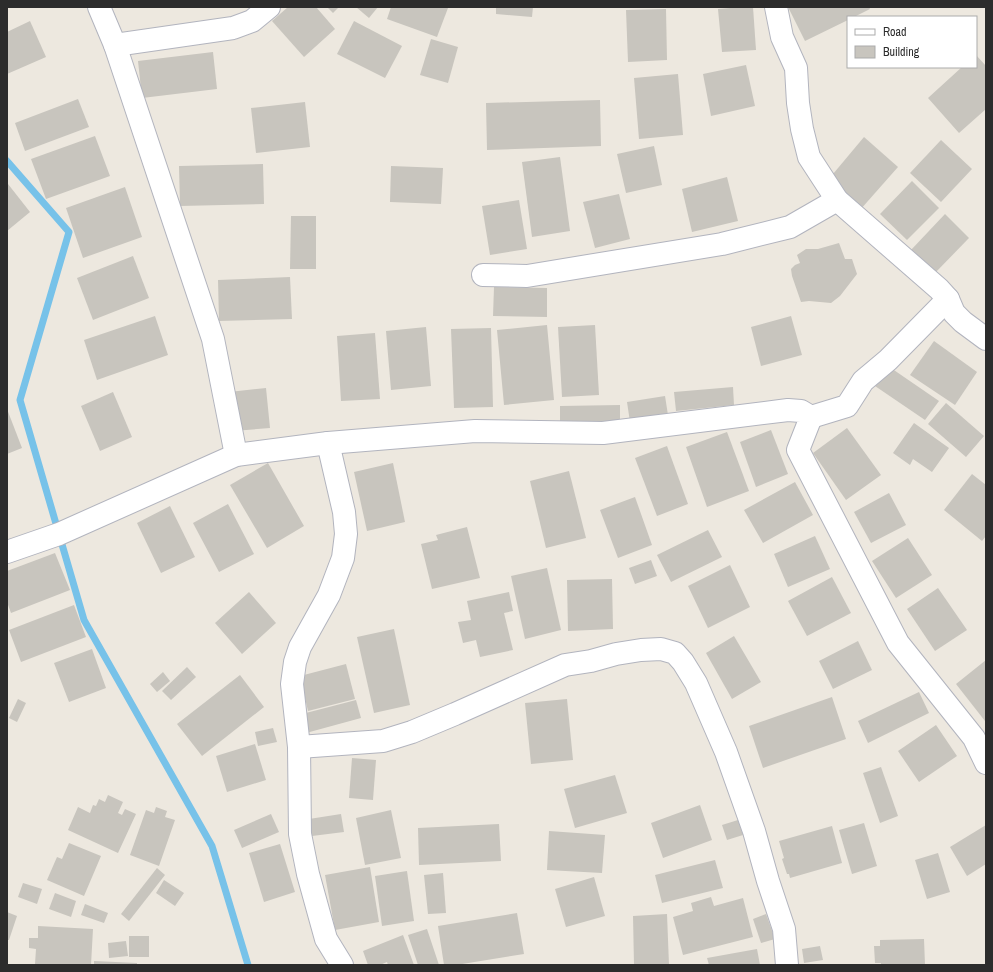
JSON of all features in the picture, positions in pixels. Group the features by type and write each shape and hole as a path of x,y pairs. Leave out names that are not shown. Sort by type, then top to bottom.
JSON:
{"street":[{"path":"99,7 115,45 213,339 236,455"},
{"path":"115,45 233,28 252,21 269,7"},
{"path":"776,7 782,36 796,68 798,103 810,158 836,200 939,289 948,300 954,313 963,322 986,338"},
{"path":"483,275 527,276 722,244 790,227 836,200"},
{"path":"7,552 59,534 236,455 328,443 475,431 603,432 788,410 801,411 811,417 847,406 863,381 888,360 948,300"},
{"path":"811,417 798,450 898,643 974,738 986,763"},
{"path":"328,443 344,512 346,534 343,558 332,588 300,647 295,662 292,684 299,747 300,834 308,874 326,939 342,965"},
{"path":"299,747 383,741 412,732 565,665 641,650 661,649 675,653 683,662 696,682 726,752 754,831 768,881 784,929 787,965"}],"building":[{"path":"288,7 316,7 335,29 304,57 272,21"},
{"path":"327,7 339,7 333,13"},
{"path":"356,7 378,7 369,18"},
{"path":"391,7 448,8 437,37 387,19"},
{"path":"496,7 533,7 532,17 496,14"},
{"path":"753,7 756,50 722,52 718,9"},
{"path":"788,7 869,7 870,9 856,16 847,16 847,20 805,41"},
{"path":"666,9 667,60 628,62 626,10"},
{"path":"30,21 46,57 7,74 7,32"},
{"path":"354,21 402,46 385,78 337,54"},
{"path":"431,39 458,47 448,83 420,75"},
{"path":"213,52 217,89 142,98 138,61"},
{"path":"977,56 986,66 986,109 959,133 928,98 961,68 977,68"},
{"path":"746,65 755,106 711,116 703,74"},
{"path":"678,74 683,135 639,139 634,78"},
{"path":"78,99 89,127 25,151 15,123"},
{"path":"600,100 601,146 487,150 486,103"},
{"path":"305,102 310,147 256,153 251,108"},
{"path":"95,136 110,176 46,199 31,159"},
{"path":"864,137 898,167 860,210 828,180"},
{"path":"941,140 972,169 941,202 910,173"},
{"path":"654,146 662,185 626,193 617,154"},
{"path":"560,157 570,231 532,237 522,162"},
{"path":"263,164 264,204 180,206 179,166"},
{"path":"391,166 443,168 441,204 390,202"},
{"path":"727,177 738,221 692,232 682,189"},
{"path":"912,181 939,208 907,240 880,214"},
{"path":"8,184 30,212 7,231 7,185"},
{"path":"125,187 142,237 83,258 66,208"},
{"path":"619,194 630,239 595,248 583,202"},
{"path":"519,200 527,249 490,255 482,206"},
{"path":"945,214 969,238 935,273 911,250"},
{"path":"291,216 316,216 316,269 290,269"},
{"path":"839,243 845,259 852,259 857,274 840,296 831,303 809,301 801,302 791,269 800,263 797,255 806,249 818,249"},
{"path":"133,256 149,298 93,320 77,278"},
{"path":"290,277 292,319 219,321 218,280"},
{"path":"494,287 547,288 547,317 493,316"},
{"path":"155,316 168,355 97,380 84,340"},
{"path":"791,316 802,355 761,366 751,327"},
{"path":"547,325 554,400 504,405 497,330"},
{"path":"595,325 599,395 562,397 558,327"},
{"path":"426,327 431,386 391,390 386,331"},
{"path":"491,328 493,407 454,408 451,329"},
{"path":"375,333 380,399 341,401 337,336"},
{"path":"934,341 977,372 955,405 910,375"},
{"path":"888,366 939,401 925,420 875,386"},
{"path":"733,387 734,405 676,411 674,392"},
{"path":"266,388 270,428 233,431 229,392"},
{"path":"113,392 132,437 100,451 81,406"},
{"path":"665,396 668,415 630,422 627,402"},
{"path":"946,403 984,436 966,457 928,424"},
{"path":"620,405 620,426 560,427 560,406"},
{"path":"7,409 22,448 7,454"},
{"path":"914,423 949,448 932,472 913,459 910,465 893,453"},
{"path":"847,428 881,475 846,500 813,453"},
{"path":"771,430 788,474 756,487 740,442"},
{"path":"727,432 749,491 707,507 686,447"},
{"path":"667,446 688,504 657,516 635,458"},
{"path":"268,463 304,526 267,548 230,485"},
{"path":"393,463 405,522 367,531 354,472"},
{"path":"569,471 586,538 546,548 530,481"},
{"path":"972,474 986,485 986,536 982,541 944,510"},
{"path":"795,482 813,515 763,543 744,510"},
{"path":"889,493 906,525 871,543 854,512"},
{"path":"635,497 652,545 618,558 600,510"},
{"path":"228,504 254,554 219,572 193,523"},
{"path":"170,506 195,557 161,573 137,523"},
{"path":"467,527 480,578 432,589 421,544 438,540 436,535"},
{"path":"708,530 722,557 671,582 657,555"},
{"path":"815,536 830,569 788,587 774,554"},
{"path":"908,538 932,575 896,598 872,561"},
{"path":"55,553 70,590 11,613 7,602 7,571"},
{"path":"651,560 657,576 635,584 629,568"},
{"path":"730,565 750,607 708,628 688,586"},
{"path":"547,568 561,630 525,639 511,576"},
{"path":"832,577 851,613 807,636 788,601"},
{"path":"612,579 613,629 568,631 567,580"},
{"path":"938,588 967,630 935,651 907,609"},
{"path":"249,592 276,623 242,654 215,623"},
{"path":"509,592 513,611 504,613 513,650 480,657 476,640 463,643 458,622 471,620 467,601"},
{"path":"74,605 86,637 21,662 9,630"},
{"path":"394,629 410,705 374,713 357,637"},
{"path":"734,636 761,682 732,699 706,653"},
{"path":"858,641 872,670 833,689 819,661"},
{"path":"92,649 106,688 69,702 54,663"},
{"path":"986,660 986,720 985,721 956,684"},
{"path":"346,664 355,699 308,711 300,676"},
{"path":"187,667 196,677 171,700 162,691"},
{"path":"163,672 170,681 157,692 150,684"},
{"path":"240,675 264,707 202,756 177,724"},
{"path":"919,692 929,713 868,743 858,721"},
{"path":"832,697 846,739 763,768 749,726"},
{"path":"18,699 26,703 17,722 9,718"},
{"path":"567,699 573,760 531,764 525,703"},
{"path":"356,700 361,718 306,733 302,714"},
{"path":"936,725 957,756 919,782 898,751"},
{"path":"273,728 277,742 258,746 255,732"},
{"path":"255,744 266,780 227,792 216,756"},
{"path":"352,758 376,760 373,800 349,798"},
{"path":"881,767 898,816 880,823 863,773"},
{"path":"615,775 627,813 575,828 564,789"},
{"path":"108,795 123,802 118,813 122,815 125,809 136,814 118,853 68,830 78,807 90,813 93,805 96,806 99,799 105,802"},
{"path":"700,805 712,840 663,858 651,823"},
{"path":"156,807 167,811 165,817 175,820 159,866 130,855 146,810 154,813"},
{"path":"391,810 401,858 365,865 356,818"},
{"path":"271,814 279,832 242,848 234,830"},
{"path":"341,814 344,832 312,836 309,819"},
{"path":"738,820 743,835 727,840 722,825"},
{"path":"864,823 877,866 852,874 839,830"},
{"path":"499,824 501,861 419,865 418,828"},
{"path":"986,825 986,864 967,876 950,847"},
{"path":"832,826 842,863 790,878 789,874 787,874 782,859 784,858 779,841"},
{"path":"549,831 605,835 602,873 547,870"},
{"path":"69,843 101,856 84,896 47,880 57,857 62,859"},
{"path":"280,844 295,892 264,902 249,853"},
{"path":"938,853 950,892 927,899 915,860"},
{"path":"715,860 723,888 662,903 655,875"},
{"path":"370,867 379,922 335,930 325,875"},
{"path":"157,868 165,875 129,921 121,914"},
{"path":"407,871 414,921 382,926 375,876"},
{"path":"443,873 446,913 428,914 424,875"},
{"path":"594,877 605,916 566,927 555,889"},
{"path":"164,880 184,893 175,906 156,893"},
{"path":"23,883 42,889 37,904 18,897"},
{"path":"55,893 76,901 71,917 49,909"},
{"path":"711,897 714,906 743,898 753,937 683,955 673,917 693,911 691,903"},
{"path":"85,904 108,913 104,923 81,915"},
{"path":"7,912 17,916 9,940 7,940"},
{"path":"517,913 524,954 456,965 444,965 438,926"},
{"path":"667,914 669,965 634,965 633,916"},
{"path":"766,914 775,939 761,943 753,919"},
{"path":"38,926 93,929 91,965 35,964 36,949 29,948 29,938 38,938"},
{"path":"427,929 439,965 418,965 408,935"},
{"path":"403,935 414,965 388,965 387,962 380,965 368,965 363,951"},
{"path":"129,936 149,936 149,957 129,957"},
{"path":"924,939 925,965 881,965 881,963 875,963 874,946 880,946 880,940"},
{"path":"126,941 128,956 109,958 108,943"},
{"path":"820,946 823,960 804,963 802,949"},
{"path":"757,949 760,965 709,965 707,958"},
{"path":"94,961 137,963 137,965 94,965"}],"waterway":[{"path":"7,161 69,232 20,400 84,620 212,846 248,965"}]}
